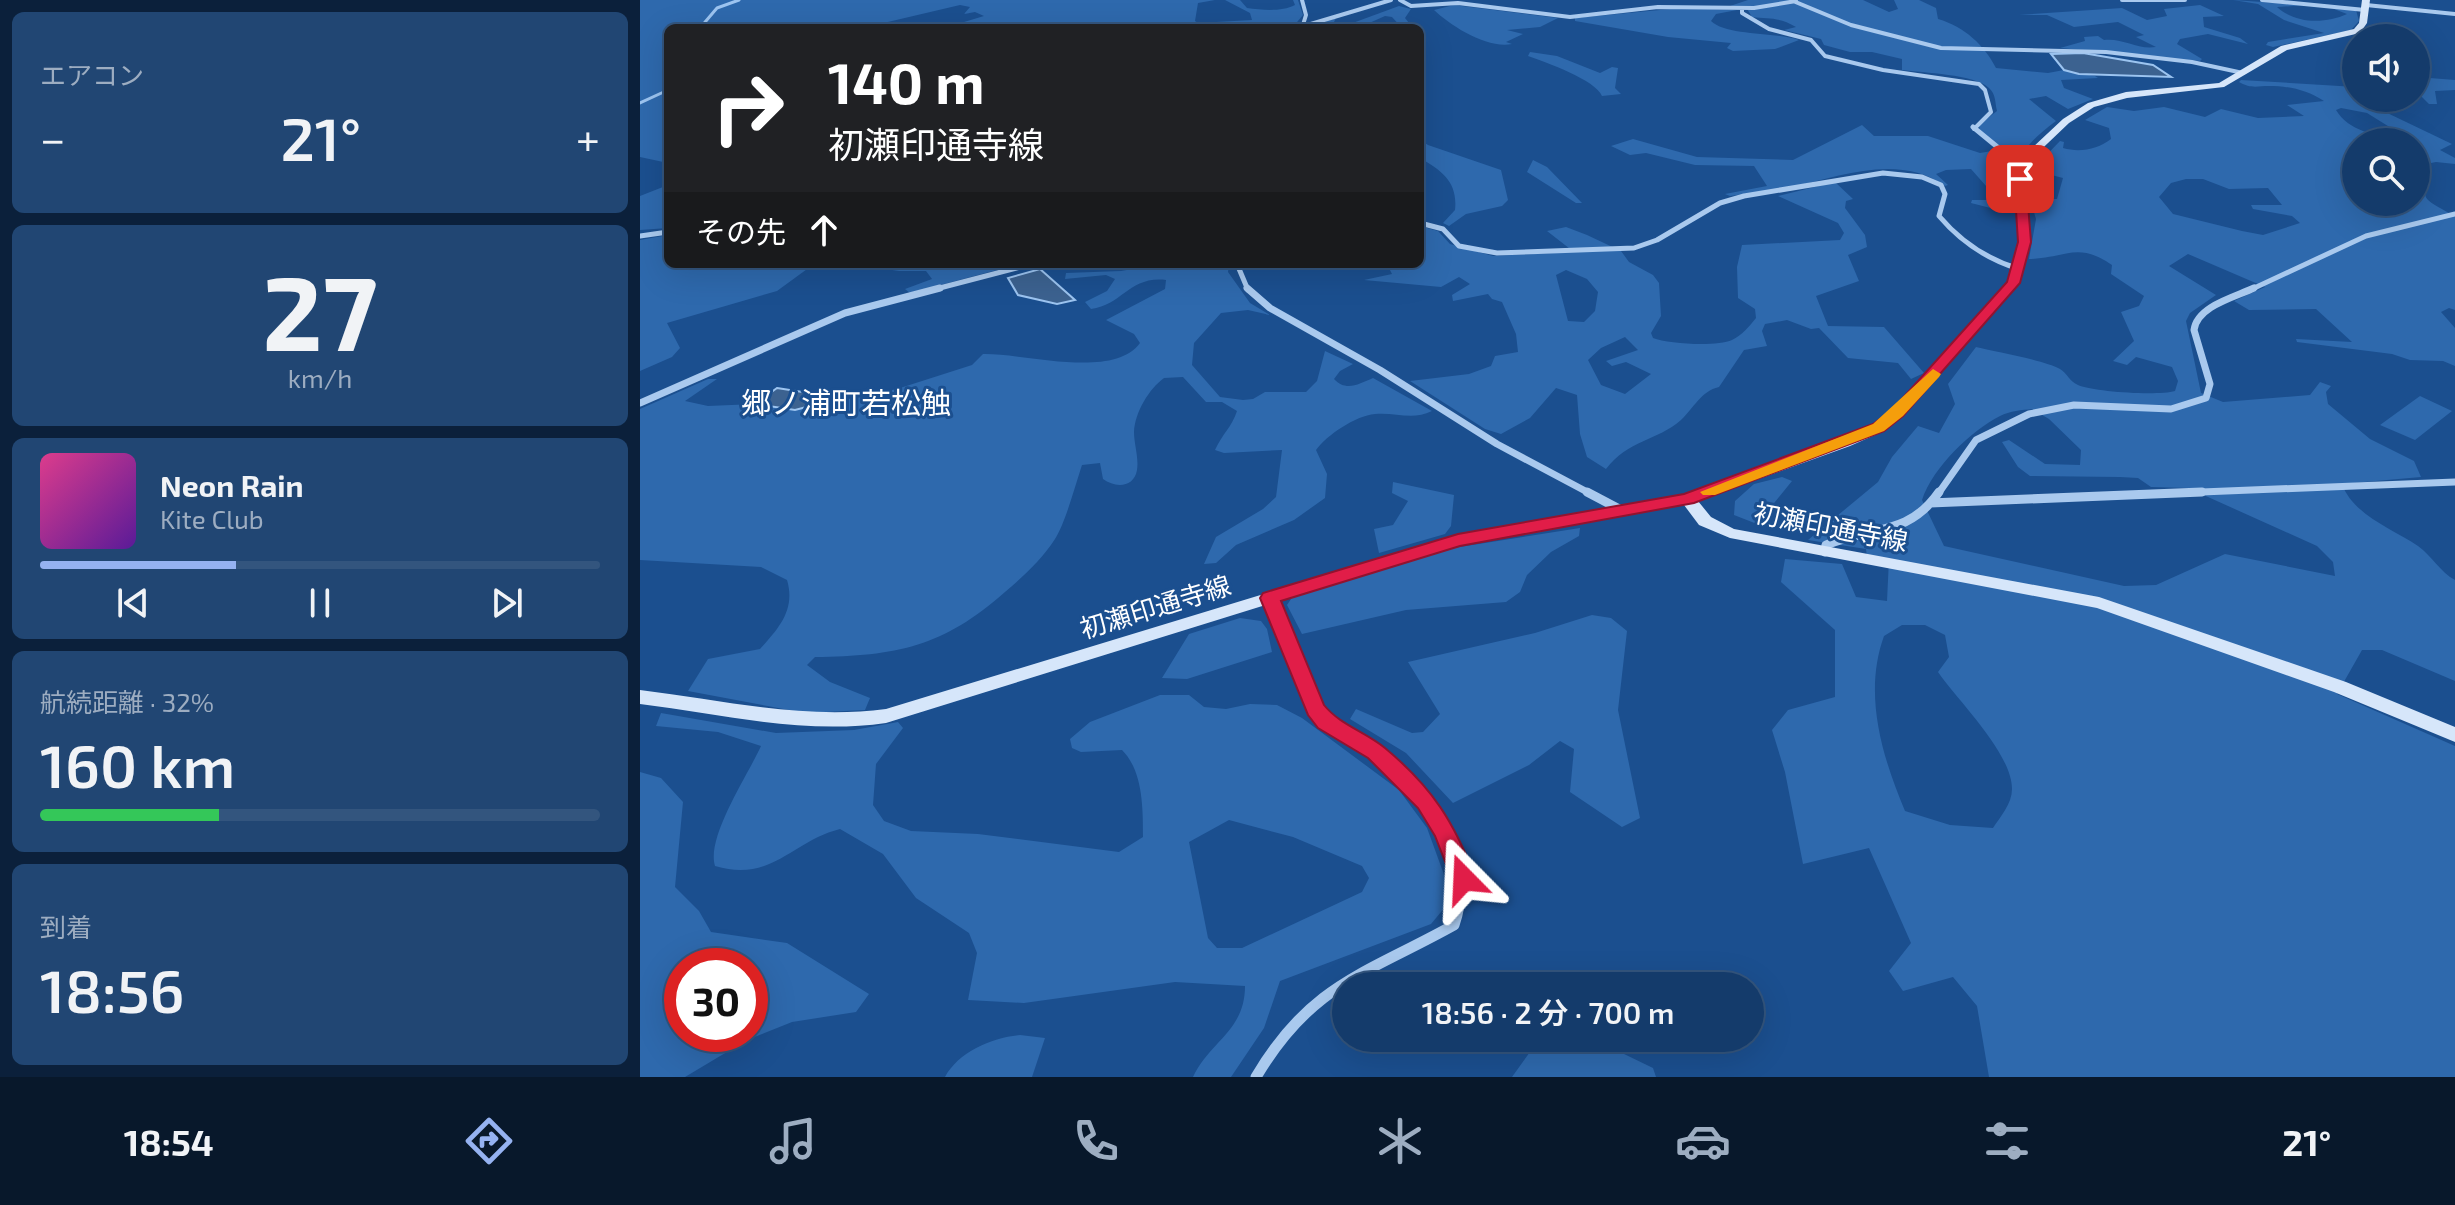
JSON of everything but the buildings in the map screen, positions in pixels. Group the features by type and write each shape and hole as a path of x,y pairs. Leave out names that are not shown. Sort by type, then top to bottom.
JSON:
{"street":[{"path":"1302,0 1303,24"},
{"path":"1313,24 1391,0"},
{"path":"1400,0 1411,6 1458,3 1570,17 1658,7 1742,8 1795,1 1851,25 1941,48 2106,52 2192,62 2243,73"},
{"path":"2122,0 2185,0"},
{"path":"2262,0 2366,5 2455,14"},
{"path":"1688,499 1845,443 1888,422 2013,283 2024,242 2023,168 2028,155 2091,105 2126,95 2203,88 2243,73 2284,48 2357,31 2366,5"},
{"path":"1742,8 1742,13 1762,26 1811,40 1825,56 1883,70 1979,84 1992,107 1991,112 1973,126 1975,131 2023,168"},
{"path":"1424,224 1443,229 1459,246 1497,253 1634,248 1656,243 1695,216 1731,198 1784,191 1860,174 1908,172 1941,185 1945,194 1939,216 1961,240 2004,265 2019,269"},
{"path":"1825,552 1826,545 1835,541 1901,525 1930,503 1961,453 1985,434 2042,412 2076,404 2157,413 2184,408 2206,398 2210,384 2194,330 2195,321 2201,313 2366,236 2455,214"},
{"path":"640,236 664,233"},
{"path":"640,403 845,313 1017,268"},
{"path":"1239,268 1248,291 1270,308 1380,370 1497,444 1627,512"},
{"path":"1930,503 2455,482"},
{"name":"初瀬印通寺線","path":"640,697 759,717 853,723 954,697 1458,540 1688,499 1705,521 1730,533 2099,603 2340,687 2455,735"},
{"path":"1256,1077 1271,1048 1306,1005 1333,985 1450,927 1463,909 1464,879 1446,832 1409,782 1376,752 1325,722 1315,709 1270,598"}],"shaded area":[{"path":"640,0 1215,0 1198,3 1195,21 1198,23 1252,20 1250,13 1225,0 1240,0 1247,8 1272,10 1290,7 1295,5 1293,0 1298,0 1303,15 1295,24 957,24 984,16 975,12 964,14 970,7 960,5 879,24 664,24 664,162 640,157"},
{"path":"1748,0 1863,0 1889,12 1898,9 1894,0 1919,0 1936,8 1938,19 1973,38 1996,68 2048,73 2064,70 2095,76 2098,78 2061,80 2064,88 2093,99 2068,109 2046,96 2029,99 2056,121 2034,140 2019,159 2012,182 2012,211 2006,212 1971,203 1972,200 1992,200 1994,195 1971,169 1946,170 1936,174 1948,185 1945,186 1927,176 1889,169 1850,173 1783,189 1730,196 1725,194 1767,186 1754,166 1695,165 1646,153 1630,155 1611,146 1633,139 1697,157 1793,160 1862,125 1874,136 1928,136 1980,153 1998,150 1979,130 1980,124 1997,111 1993,93 1982,83 1961,77 1902,70 1902,59 1824,45 1821,39 1784,30 1796,27 1785,22 1752,17 1746,7 1730,6"},
{"path":"2233,0 2308,5 2277,7 2293,17 2311,21 2329,20 2347,14 2334,9 2356,10 2359,21 2356,24 2342,24 2342,32 2273,47 2266,45 2268,42 2324,33 2284,20 2258,4"},
{"path":"1454,5 1558,18 1540,27 1507,30 1523,34 1506,42 1512,44 1502,45 1470,35 1434,10"},
{"path":"2200,5 2224,16 2203,17 2204,27 2240,38 2248,44 2208,34 2180,39 2177,44 2202,59 2200,61 2060,48 2085,41 2084,37 2098,36 2104,40 2156,47 2136,37 2144,35 2118,22 2074,27 2047,15 2019,15 2122,8 2147,20 2167,16 2164,9"},
{"path":"1399,6 1411,9 1405,18 1410,24 1398,24 1392,17 1385,16 1367,24 1350,24"},
{"path":"1681,8 1737,10 1716,14 1711,21 1728,29 1799,40 1775,49 1733,51 1727,48 1731,43 1668,37 1575,21 1575,18"},
{"path":"1336,18 1333,24 1319,24"},
{"path":"1530,52 1557,56 1600,73 1612,67 1618,68 1615,88 1621,94 1602,96 1580,78 1528,56"},
{"path":"2083,53 2153,65 2171,77 2079,74 2064,70 2051,54"},
{"path":"2430,78 2455,80 2455,90 2435,91 2437,104 2430,104"},
{"path":"2239,82 2342,86 2342,108 2336,110 2355,128 2342,128 2342,216 2430,216 2430,202 2455,216 2455,310 2449,308 2441,312 2455,328 2455,366 2443,361 2410,360 2392,354 2297,342 2296,339 2352,342 2316,309 2249,310 2234,301 2265,287 2188,254 2169,266 2216,295 2190,313 2186,321 2201,393 2223,402 2310,395 2320,382 2331,386 2326,392 2328,404 2370,439 2414,461 2421,477 2342,484 2347,495 2364,513 2418,546 2455,580 2455,681 2382,650 2362,650 2337,694 2455,746 2455,1077 1989,1077 1977,1006 1953,977 1903,991 1889,971 1911,943 1869,848 1803,864 1785,772 1772,730 1788,710 1835,697 1835,630 1781,582 1785,559 1842,564 1856,597 1887,601 1889,559 1867,557 1866,549 1808,540 1878,482 1892,457 1918,426 1939,433 1955,404 1948,384 1976,347 2053,366 2075,384 2086,387 2141,393 2175,391 2178,381 2172,367 2136,357 2127,365 2113,361 2134,341 2121,312 2139,306 2144,296 2111,274 2112,265 2080,252 2029,259 2036,219 2030,199 2057,199 2063,178 2032,170 2060,141 2064,142 2063,148 2082,150 2095,148 2111,139 2109,128 2085,120 2107,107 2134,111 2164,107 2205,117 2221,109 2258,118 2304,116 2287,105 2324,101 2298,89 2251,86","holes":["2203,179 2229,189 2268,188 2282,205 2251,205 2253,209 2292,216 2300,223 2263,235 2173,214 2159,197 2171,183","2032,409 2049,419 2081,450 2080,465 2045,464 2009,440 2002,442 2018,467 2030,476 2138,478 2151,487 2188,488 2317,546 2333,562 2335,576 2225,554 2156,585 2124,586 1944,546 1922,500 1935,475 1954,451 1977,431 2000,416","1902,625 1925,625 1945,635 1949,657 1938,672 1994,744 2010,775 2010,800 1993,828 1950,825 1905,811 1889,769 1875,702 1875,680 1884,636"]},
{"path":"2362,112 2385,112 2419,128 2391,128"},
{"path":"2430,133 2452,144 2440,150 2455,158 2455,164 2430,163"},
{"path":"1424,142 1501,170 1508,200 1502,206 1466,214 1449,226 1443,223 1455,210 1454,192 1436,168 1424,160"},
{"path":"1533,160 1547,167 1582,203 1576,203 1527,172"},
{"path":"1835,182 1853,199 1846,201 1845,208 1865,235 1867,247 1848,255 1859,281 1816,296 1828,326 1884,327 1924,373 1911,379 1898,363 1848,358 1819,328 1811,329 1787,320 1765,324 1762,331 1767,346 1744,350 1719,387 1702,396 1681,420 1633,446 1606,469 1587,457 1580,434 1577,395 1556,388 1530,418 1501,434 1485,429 1410,381 1469,374 1491,366 1495,356 1518,352 1516,334 1502,302 1488,294 1453,301 1452,295 1470,284 1459,277 1441,287 1364,280 1392,274 1389,268 1424,268 1424,227 1438,231 1450,244 1493,256 1574,252 1547,231 1566,227 1621,251 1629,262 1653,275 1659,283 1661,316 1651,333 1653,338 1692,344 1725,342 1739,336 1756,318 1755,309 1738,298 1737,267 1742,245 1840,240 1844,233 1838,223 1778,196","holes":["1566,270 1587,279 1598,292 1595,311 1584,322 1568,321 1556,275","1625,337 1638,350 1606,361 1612,366 1626,362 1651,374 1625,394 1601,385 1588,360 1601,348"]},
{"path":"664,187 664,228 640,230 640,196"},
{"path":"664,236 664,268 809,268 777,291 667,323 680,348 672,357 640,371 640,240"},
{"path":"878,268 1005,268 910,293 905,289 932,279 926,271"},
{"path":"1138,268 1228,268 1228,272 1250,303 1270,315 1248,310 1221,313 1194,343 1192,365 1220,397 1243,400 1253,399 1265,392 1306,392 1317,381 1325,351 1353,364 1340,371 1334,379 1339,383 1353,386 1373,378 1432,411 1411,416 1375,414 1342,427 1316,450 1327,474 1325,498 1294,520 1236,545 1216,563 1204,564 1216,537 1263,509 1276,497 1282,450 1224,453 1215,450 1237,411 1222,402 1206,402 1183,377 1164,378 1148,395 1137,417 1134,432 1137,465 1132,480 1123,485 1113,484 1103,479 1100,463 1082,465 1055,539 1025,574 982,611 961,625 917,645 870,654 815,657 807,665 830,682 870,698 865,710 805,713 688,691 708,659 760,649 784,618 789,591 787,580 761,567 640,560 640,409 708,379 717,379 685,401 708,406 755,404 795,410 897,389 972,365 983,354 1067,362 1110,360 1127,354 1140,343 1134,334 1106,320 1165,289 1166,280 1143,282 1111,302 1091,309 1085,302 1107,291 1115,279 1106,275 1065,279 1066,273"},
{"path":"1040,269 1075,300 1057,304 1018,295 1008,278"},
{"path":"777,388 841,398 795,410 755,404"},
{"path":"2420,396 2452,411 2415,440 2380,425"},
{"path":"1782,477 1792,481 1757,524 1734,515 1735,501 1754,484"},
{"path":"1393,482 1454,495 1451,526 1445,534 1379,553 1374,529 1393,525 1408,501 1392,493"},
{"path":"1580,528 1579,536 1551,552 1527,575 1520,592 1506,602 1406,610 1302,634 1287,605 1293,596 1447,549"},
{"path":"1592,615 1611,618 1627,631 1618,710 1640,818 1622,827 1570,792 1574,749 1560,741 1529,765 1453,803 1406,753 1350,719 1356,709 1412,733 1423,732 1440,714 1408,662 1535,633"},
{"path":"1240,618 1261,621 1267,629 1272,652 1187,679 1162,678 1189,634"},
{"path":"1160,695 1189,695 1204,707 1226,709 1250,704 1277,705 1302,718 1399,790 1427,828 1450,891 1446,906 1431,924 1280,981 1264,1028 1231,1077 1193,1077 1233,1025 1243,1001 1245,986 1175,982 1024,1003 968,1000 977,953 969,933 916,898 883,854 840,829 808,842 767,865 735,870 715,866 714,854 722,823 761,746 718,732 656,726 661,713 776,733 854,730 898,722 903,728 876,764 873,805 884,821 911,831 978,834 1119,852 1143,837 1138,779 1122,750 1081,752 1072,748 1070,739 1090,722","holes":["1229,820 1293,837 1362,866 1369,878 1362,892 1242,948 1217,948 1208,938 1189,842"]},
{"path":"640,772 661,778 683,802 675,887 699,911 711,932 787,943 869,994 856,1012 792,1022 768,1032 768,948 664,948 664,1052 727,1052 685,1077 640,1077"},
{"path":"1020,1035 1045,1038 1032,1077 945,1077 958,1060 977,1047"},
{"path":"1530,1052 1620,1052 1653,1068 1656,1077 1512,1077"}],"waterway":[{"path":"703,24 717,8 739,0"},
{"path":"640,103 664,92"}],"slow traffic":[{"path":"1709,492 1879,428 1898,413 1933,374"}],"district":[{"name":"郷ノ浦町若松触","path":"846,402"}],"route":[{"path":"1464,879 1446,832 1426,801 1376,752 1325,722 1315,709 1270,598 1458,540 1688,499 1879,428 1898,413 2013,283 2024,242 2020,179"}]}
